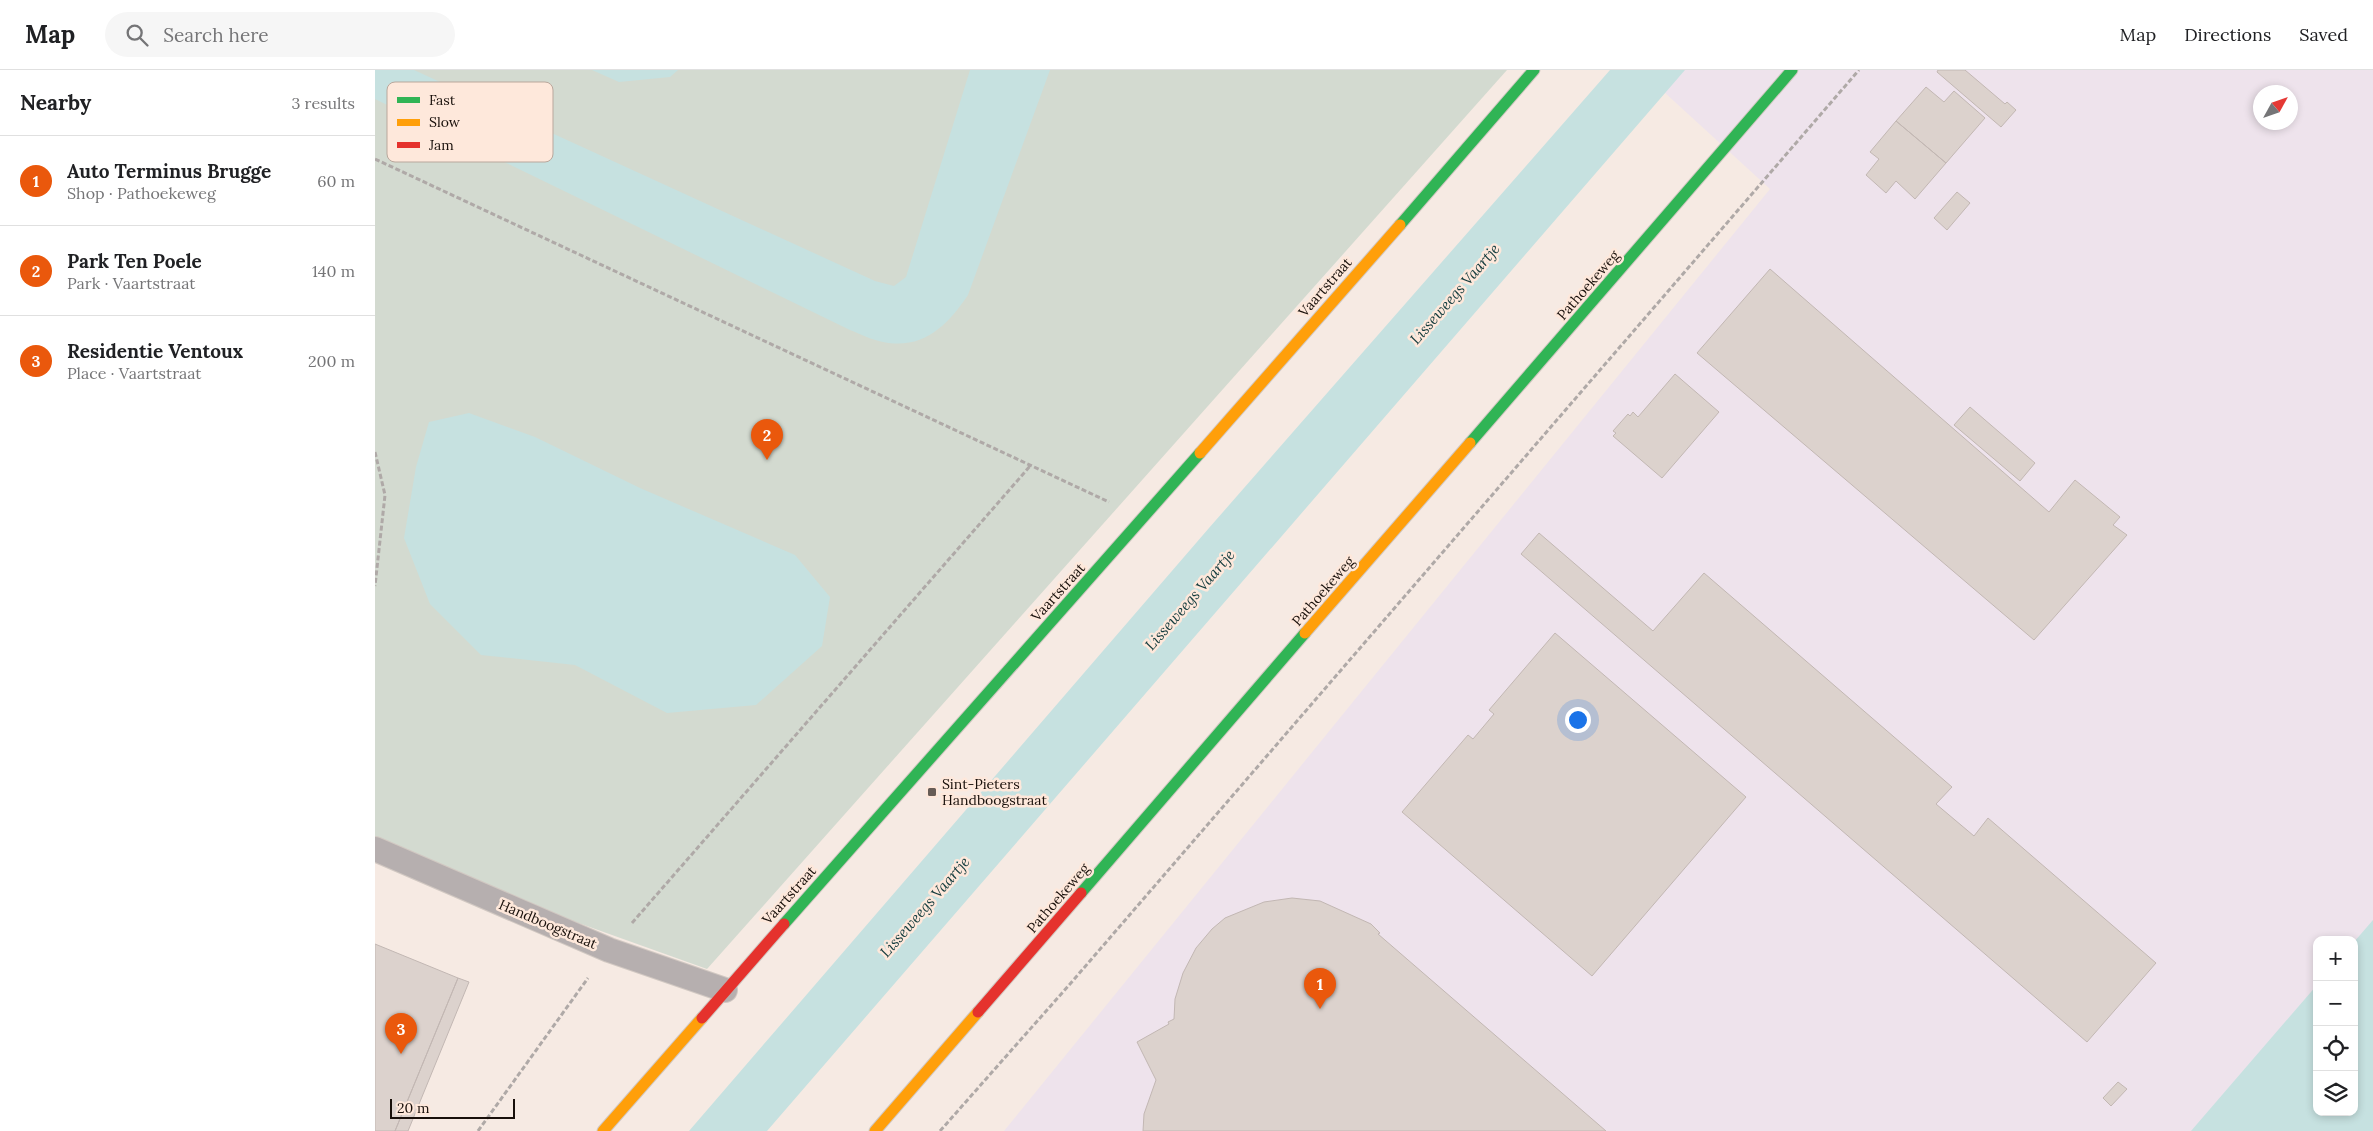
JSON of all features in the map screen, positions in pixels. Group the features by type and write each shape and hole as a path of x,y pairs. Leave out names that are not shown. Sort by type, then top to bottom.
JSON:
{"street":[{"name":"Vaartstraat","path":"603,1131 725,990 1144,518 1534,70"},
{"name":"Pathoekeweg","path":"875,1131 1792,70"}],"lane":[{"name":"Handboogstraat","path":"375,850 609,950 725,990"}],"path":[{"path":"940,1131 1077,976 1859,70"},
{"path":"375,159 1144,518"},
{"path":"375,452 385,495 375,586"},
{"path":"478,1131 609,950 1031,465"}],"shaded area":[{"path":"375,70 1507,70 707,969 375,850"},
{"path":"1640,70 2373,70 2373,922 2358,939 2358,936 2313,936 2313,993 2194,1131 1004,1131 1770,189"}],"water":[{"path":"375,70 414,70 440,82 387,82 387,105 375,99"},
{"path":"592,70 678,70 670,77 619,82"},
{"path":"970,70 1050,70 968,295 960,306 933,333 922,339 910,342 897,344 879,341 850,330 505,162 553,162 553,134 875,281 894,286 906,277"},
{"name":"Lisseweegs Vaartje","path":"1610,70 1685,70 767,1131 689,1131 1209,528"},
{"path":"469,413 535,437 640,488 795,555 830,597 822,646 756,705 667,713 575,665 481,655 430,604 404,538 416,467 429,422"},
{"path":"2373,920 2373,1131 2191,1131 2313,990 2313,1116 2358,1116 2358,937"}],"building":[{"path":"1938,70 1965,70 2005,104 2007,102 2016,110 2001,127 1937,72"},
{"path":"1926,87 1944,102 1954,91 1985,118 1946,163 1896,121"},
{"path":"1896,121 1946,163 1915,199 1896,181 1886,193 1866,175 1879,159 1870,152"},
{"path":"1957,192 1970,203 1947,230 1934,218"},
{"path":"1770,269 2049,512 2075,480 2120,517 2113,525 2127,535 2034,640 1697,353"},
{"path":"1675,374 1719,412 1662,478 1613,436 1616,433 1613,431 1628,414 1630,416 1633,412 1638,417"},
{"path":"1970,407 2035,463 2020,481 1954,425"},
{"path":"1539,533 1653,631 1704,573 1952,787 1936,804 1974,836 1988,818 2156,963 2087,1042 1521,554"},
{"path":"1555,633 1746,797 1592,976 1402,812 1468,735 1473,739 1494,714 1489,710"},
{"path":"1292,898 1320,901 1371,924 1380,933 1378,934 1606,1131 1143,1131 1144,1114 1156,1080 1137,1042 1169,1024 1168,1022 1174,1019 1175,999 1183,973 1196,948 1212,929 1225,918 1264,902"},
{"path":"375,944 458,978 395,1131 375,1131"},
{"path":"458,978 469,982 408,1131 395,1131"},
{"path":"2118,1082 2127,1089 2111,1106 2103,1098"}],"traffic: fast":[{"path":"1400,225 1534,70"},
{"path":"1470,443 1792,70"},
{"path":"784,924 1200,453"},
{"path":"1081,893 1305,633"}],"traffic: slow":[{"path":"1200,453 1400,225"},
{"path":"1305,633 1470,443"},
{"path":"875,1131 978,1012"},
{"path":"603,1131 702,1018"}],"traffic: jam":[{"path":"978,1012 1081,893"},
{"path":"702,1018 784,924"}],"place":[{"name":"Park Ten Poele","path":"767,460"},
{"name":"Sint-Pieters Handboogstraat","path":"932,792"},
{"name":"Auto Terminus Brugge","path":"1320,1009"},
{"name":"Residentie Ventoux","path":"401,1054"}]}
